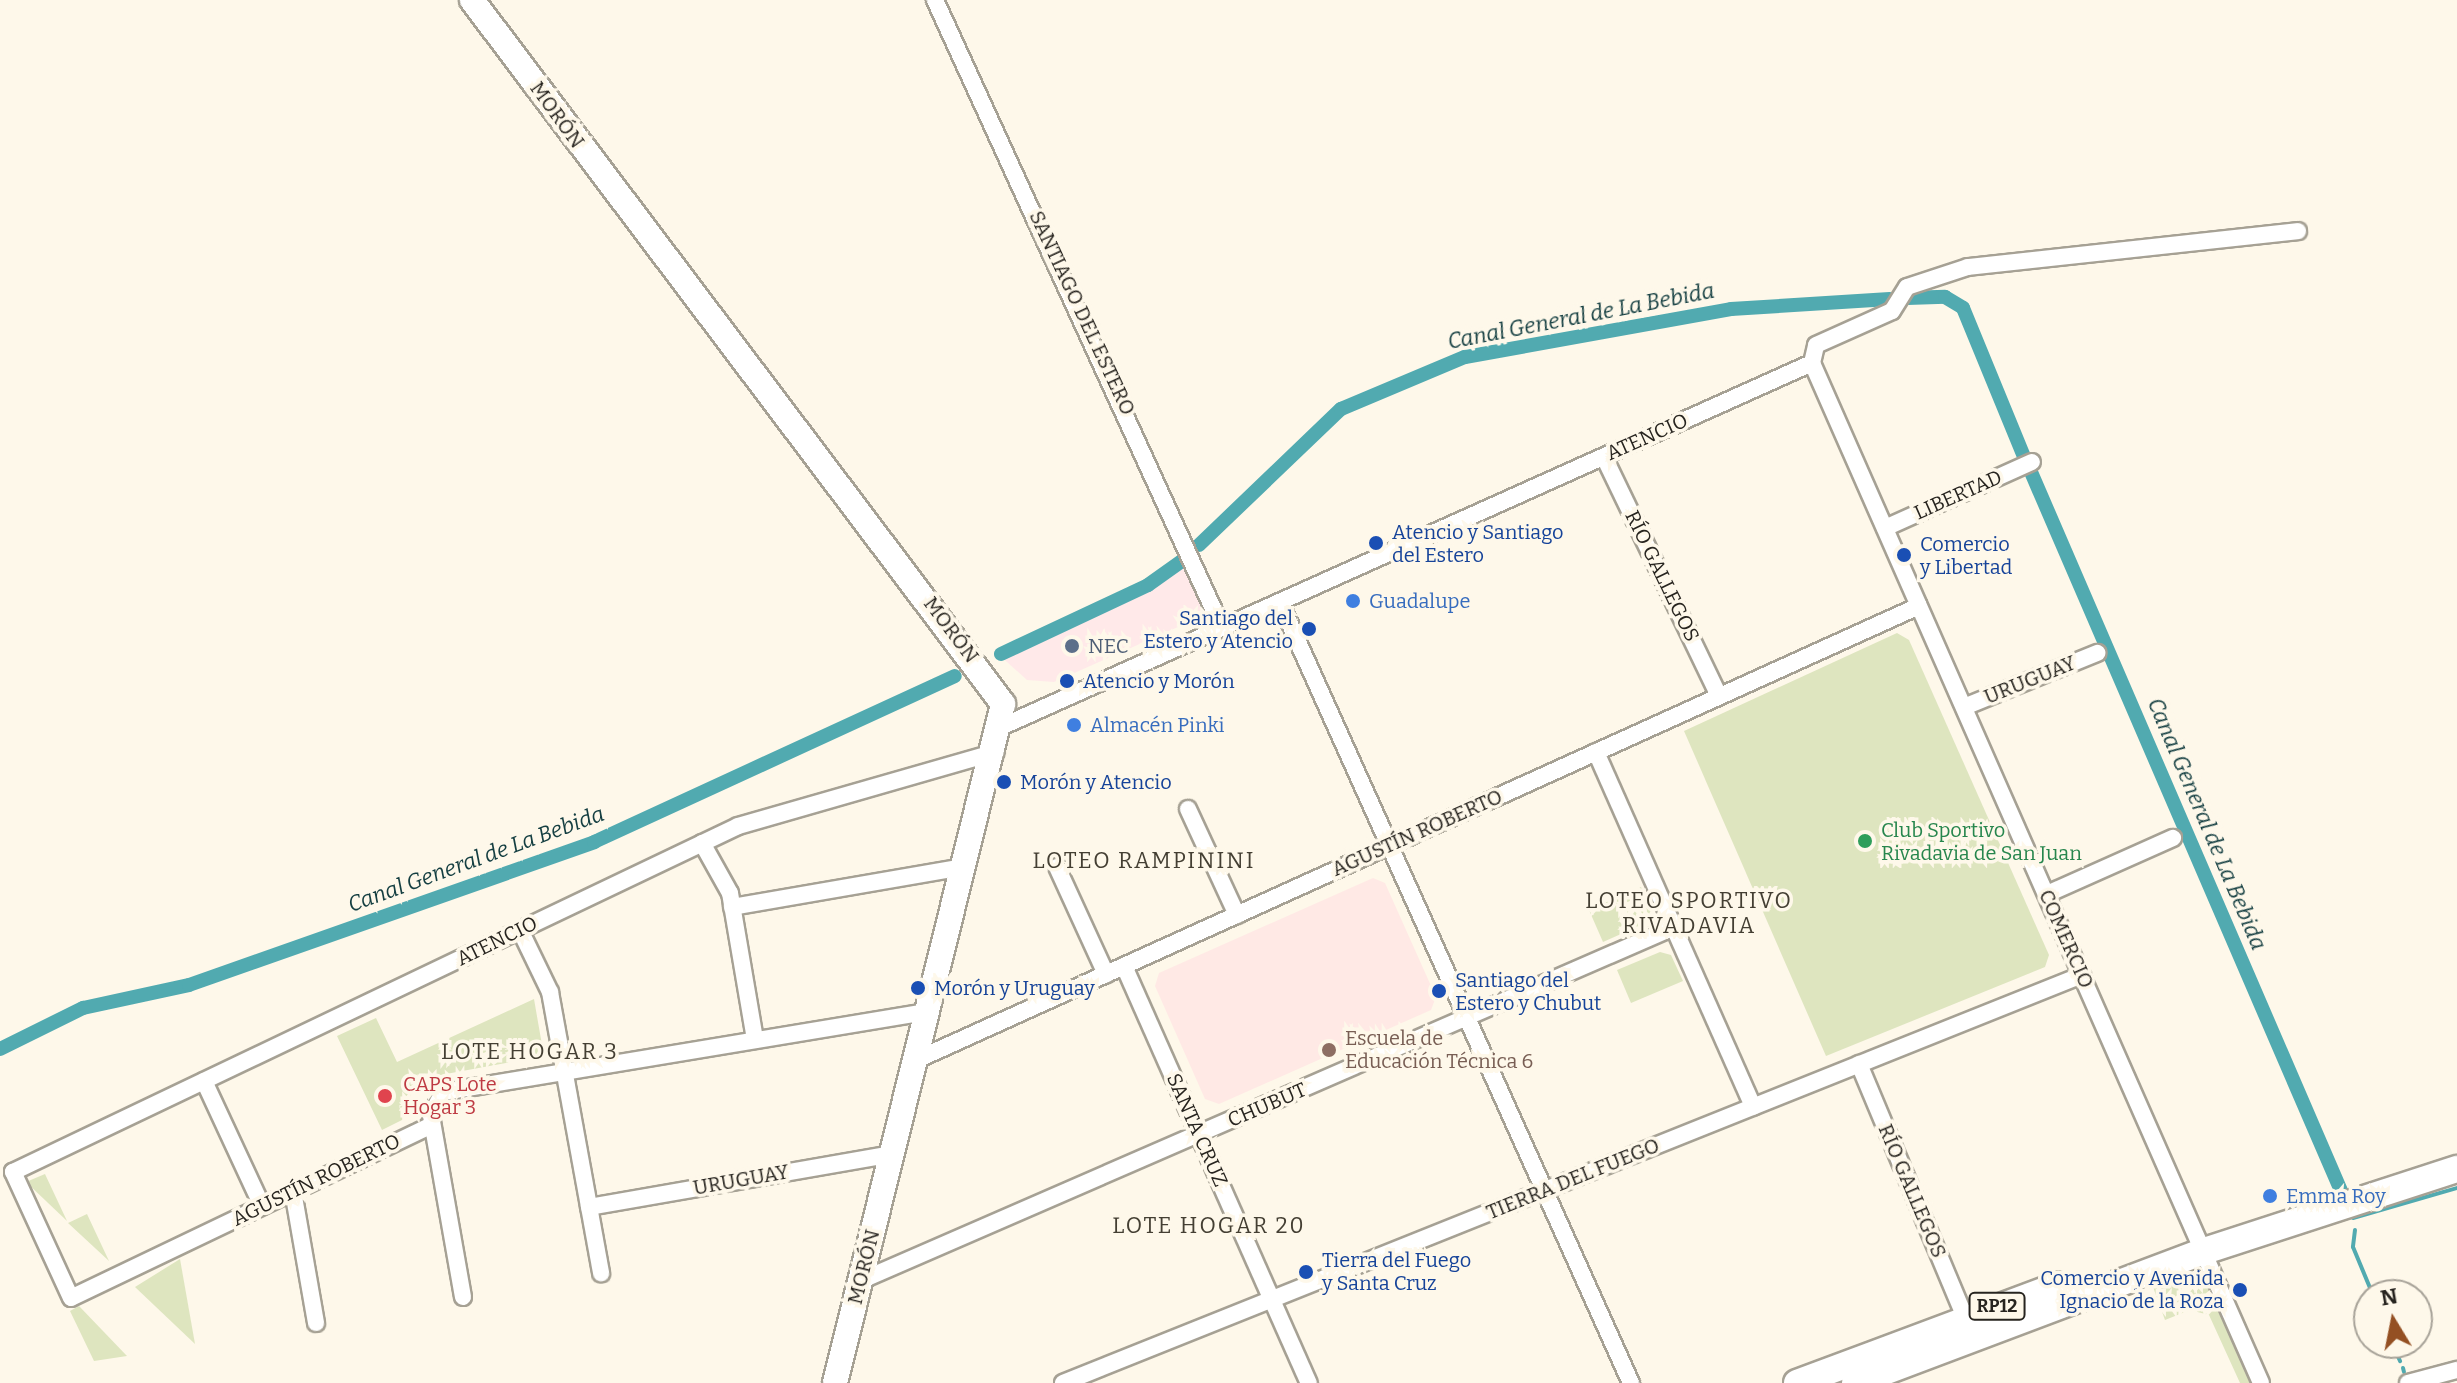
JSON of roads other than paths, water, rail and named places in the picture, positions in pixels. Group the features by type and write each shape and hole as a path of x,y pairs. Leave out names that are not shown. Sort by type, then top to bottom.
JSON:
{"main road":[{"name":"RP12","path":"1855,1383 2204,1251 2457,1169"},
{"name":"RP12","path":"1797,1383 1965,1317 2146,1261 2204,1251"}],"street":[{"name":"MORÓN","path":"472,0 680,282 968,650 1001,699 1003,726 926,1012 835,1383"},
{"name":"SANTIAGO DEL ESTERO","path":"935,0 1222,628"},
{"name":"ATENCIO","path":"1003,726 1812,363 1816,345 1892,311 1907,287 1968,267 2298,231"},
{"name":"COMERCIO","path":"1812,363 2261,1383"},
{"name":"RÍO GALLEGOS","path":"1604,457 1719,696"},
{"name":"LIBERTAD","path":"1885,528 2032,462"},
{"path":"1280,602 1631,1383"},
{"name":"AGUSTÍN ROBERTO","path":"914,1061 1919,606"},
{"name":"URUGUAY","path":"1964,707 2097,653"},
{"name":"ATENCIO","path":"71,1298 13,1172 702,843 996,752"},
{"path":"1596,752 1753,1107"},
{"path":"1188,809 1237,915"},
{"path":"2047,894 2173,838"},
{"path":"702,843 732,907 755,1040"},
{"path":"732,907 964,867"},
{"path":"1057,867 1106,974"},
{"name":"CHUBUT","path":"860,1281 1674,927"},
{"path":"520,930 550,992 601,1273"},
{"name":"SANTA CRUZ","path":"1124,966 1309,1383"},
{"name":"TIERRA DEL FUEGO","path":"1063,1383 2082,975"},
{"path":"463,1297 432,1125 432,1107 443,1092 926,1012"},
{"name":"RÍO GALLEGOS","path":"1859,1064 1965,1317"},
{"path":"204,1081 262,1206"},
{"name":"AGUSTÍN ROBERTO","path":"71,1298 432,1125"},
{"name":"URUGUAY","path":"589,1207 893,1154"},
{"path":"293,1191 316,1323"},
{"path":"2408,1383 2457,1370"}],"waterway":[{"name":"Canal General de La Bebida","path":"1907,298 1945,297 1963,308 2024,457"},
{"name":"Canal General de La Bebida","path":"1199,545 1341,409 1465,357 1731,309 1890,299"},
{"name":"Canal General de La Bebida","path":"2031,472 2342,1193"},
{"name":"Canal General de La Bebida","path":"1001,654 1148,585 1186,558"},
{"name":"Canal General de La Bebida","path":"0,1049 83,1008 189,985 594,842 955,676"},
{"path":"2353,1218 2457,1188"},
{"path":"2355,1230 2353,1247 2366,1279"},
{"path":"2403,1368 2404,1372"}],"place":[{"name":"Atencio y Santiago del Estero","path":"1376,543"},
{"name":"Comercio y Libertad","path":"1904,555"},
{"name":"Guadalupe","path":"1353,601"},
{"name":"Santiago del Estero y Atencio","path":"1309,629"},
{"name":"NEC","path":"1072,646"},
{"name":"Atencio y Morón","path":"1067,681"},
{"name":"Almacén Pinki","path":"1074,725"},
{"name":"Morón y Atencio","path":"1004,782"},
{"name":"Club Sportivo Rivadavia de San Juan","path":"1865,841"},
{"name":"Morón y Uruguay","path":"918,988"},
{"name":"Santiago del Estero y Chubut","path":"1439,991"},
{"name":"Escuela de Educación Técnica 6","path":"1329,1050"},
{"name":"CAPS Lote Hogar 3","path":"385,1096"},
{"name":"Emma Roy","path":"2270,1196"},
{"name":"Tierra del Fuego y Santa Cruz","path":"1306,1272"},
{"name":"Comercio y Avenida Ignacio de la Roza","path":"2240,1290"}],"district":[{"name":"LOTEO RAMPININI","path":"1144,861"},
{"name":"LOTEO SPORTIVO RIVADAVIA","path":"1689,912"},
{"name":"LOTE HOGAR 3","path":"530,1052"},
{"name":"LOTE HOGAR 20","path":"1209,1226"}]}
